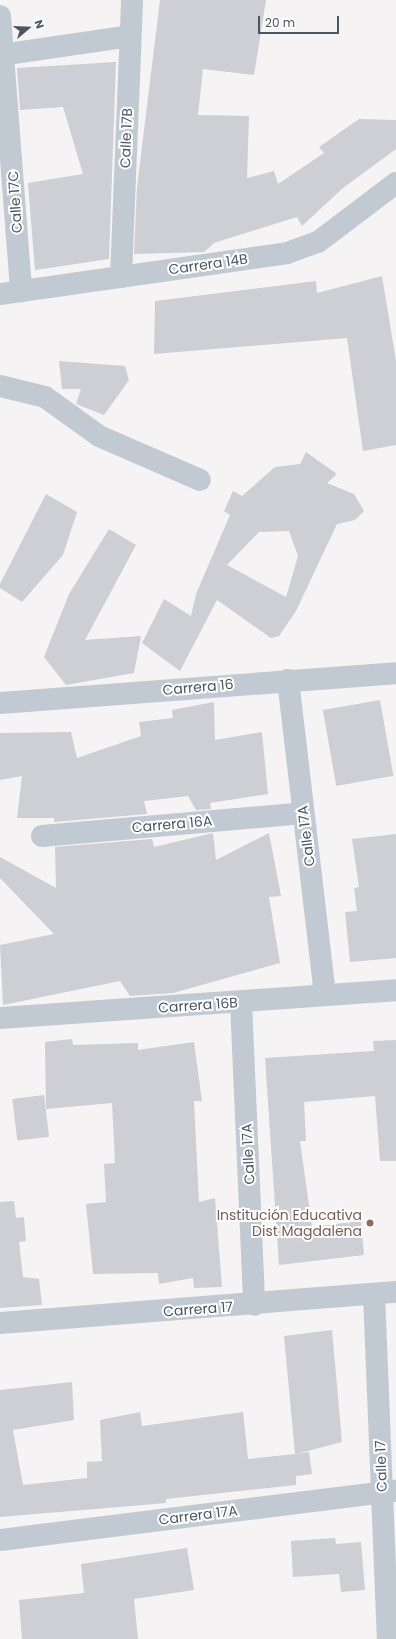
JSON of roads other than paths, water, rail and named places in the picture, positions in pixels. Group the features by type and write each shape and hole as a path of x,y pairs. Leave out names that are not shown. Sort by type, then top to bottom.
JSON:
{"street":[{"name":"Calle 17B","path":"121,277 132,0"},
{"name":"Calle 17C","path":"0,16 21,291"},
{"path":"2,55 130,36"},
{"name":"Carrera 14B","path":"0,294 287,253 318,242 396,183"},
{"path":"0,386 45,398 99,436 200,480"},
{"name":"Carrera 16","path":"0,703 396,673"},
{"name":"Calle 17A","path":"288,680 325,993"},
{"name":"Carrera 16A","path":"42,836 303,812"},
{"name":"Carrera 16B","path":"0,1018 241,1002 325,993 396,990"},
{"name":"Calle 17A","path":"241,1002 254,1305"},
{"name":"Carrera 17","path":"0,1323 254,1305 396,1292"},
{"name":"Calle 17","path":"374,1294 389,1492 388,1639"},
{"name":"Carrera 17A","path":"0,1540 389,1492"}],"place":[{"name":"Institución Educativa Dist Magdalena","path":"370,1223"}]}
